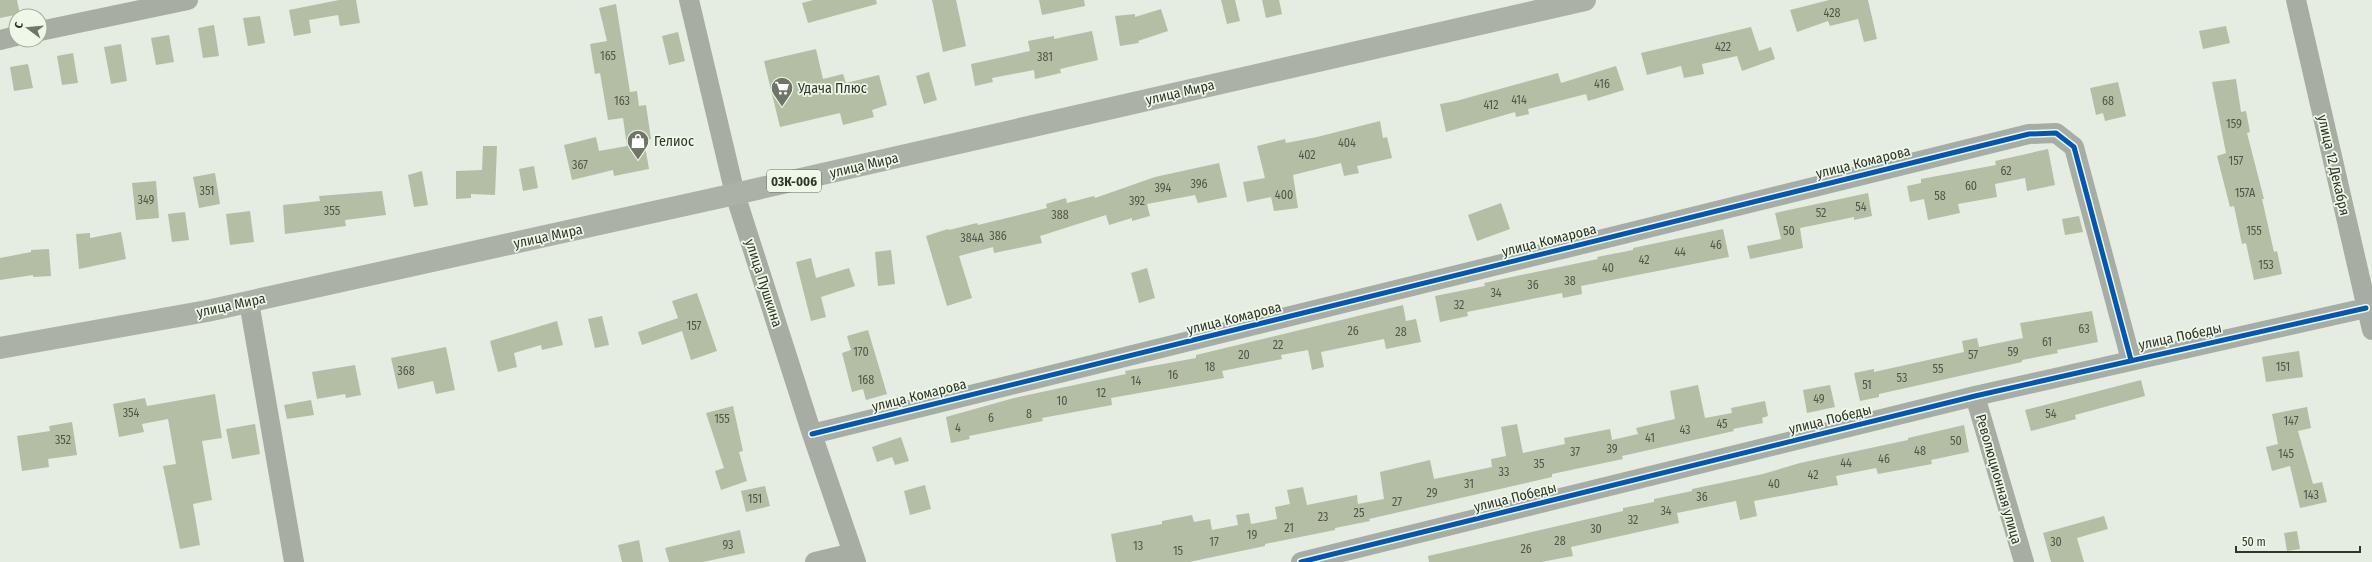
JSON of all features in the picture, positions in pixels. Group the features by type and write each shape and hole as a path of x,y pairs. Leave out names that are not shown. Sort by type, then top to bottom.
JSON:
{"main road":[{"name":"улица Мира","path":"0,348 249,302 735,194 1585,0"}],"street":[{"path":"48,29 188,0"},
{"name":"улица Пушкина","path":"689,0 735,194 812,434 854,557"},
{"name":"улица 12 Декабря","path":"2296,0 2372,330"},
{"name":"улица Комарова","path":"812,434 2029,134 2056,133 2074,147 2131,360"},
{"path":"249,302 294,562"},
{"name":"улица Победы","path":"1301,562 1975,396 2366,308"},
{"name":"Революционная улица","path":"1975,396 2024,562"},
{"path":"815,562 854,557"}],"building":[{"path":"0,0 17,0 19,8 8,8 8,16 0,18"},
{"path":"339,0 356,0 360,23 340,26 338,15 309,20 311,33 294,36 289,10"},
{"path":"813,0 876,0 877,4 808,23 802,3"},
{"path":"932,0 956,0 966,46 943,52"},
{"path":"1039,0 1084,0 1085,6 1042,15"},
{"path":"1221,0 1235,0 1240,21 1227,24"},
{"path":"1262,0 1279,0 1282,14 1266,18"},
{"path":"1829,0 1868,0 1877,39 1864,42 1858,19 1830,26 1828,21 1797,32 1790,10"},
{"path":"616,4 630,92 637,91 639,106 646,105 651,139 644,140 649,169 614,176 613,170 572,180 564,145 596,137 599,151 627,146 623,118 608,120 600,73 595,74 590,44 607,41 599,8"},
{"path":"1161,9 1168,31 1138,41 1139,43 1120,46 1115,16 1135,14 1135,17"},
{"path":"260,16 265,43 248,46 243,18"},
{"path":"214,25 219,56 203,58 198,28"},
{"path":"2226,26 2230,43 2203,49 2199,31"},
{"path":"1751,27 1759,51 1771,47 1775,59 1742,71 1737,56 1702,64 1704,74 1684,78 1681,66 1647,75 1641,53"},
{"path":"1092,31 1098,60 1060,69 1061,73 1035,79 1034,70 992,78 993,82 975,86 971,64 1030,51 1028,41 1054,36 1054,39"},
{"path":"678,32 685,61 669,65 662,36"},
{"path":"169,35 174,62 156,65 151,38"},
{"path":"121,44 127,81 111,84 104,47"},
{"path":"816,49 823,79 843,74 846,83 879,75 887,105 872,110 874,117 843,125 840,113 780,127 764,61"},
{"path":"73,53 78,83 62,85 57,56"},
{"path":"28,64 33,88 14,91 10,67"},
{"path":"1616,66 1624,90 1588,101 1586,94 1528,109 1529,114 1516,117 1515,112 1446,132 1440,104 1558,73 1561,83"},
{"path":"929,72 937,100 924,104 916,76"},
{"path":"2236,79 2241,112 2246,111 2250,132 2247,133 2264,199 2262,199 2274,252 2277,251 2282,274 2254,280 2246,243 2242,244 2234,206 2230,207 2217,156 2226,153 2212,82"},
{"path":"2118,82 2126,116 2105,121 2103,113 2096,115 2090,88"},
{"path":"1380,121 1383,138 1387,137 1392,158 1357,166 1359,173 1344,176 1341,163 1293,175 1298,208 1274,211 1271,197 1247,202 1243,182 1265,178 1257,146 1285,139 1286,143 1317,137"},
{"path":"483,146 497,146 495,195 471,194 471,198 456,199 456,171 482,170"},
{"path":"2048,149 2055,185 2027,191 2025,178 1995,184 1997,197 1958,204 1960,213 1928,220 1924,199 1910,202 1907,186 1921,183 1921,179 1996,165 1995,161"},
{"path":"1219,163 1227,197 1198,203 1195,195 1147,204 1150,216 1132,221 1132,218 1109,225 1106,215 1040,236 1042,243 994,253 993,247 959,256 972,298 947,306 926,236 948,229 977,223 978,225 1047,208 1046,204 1066,198 1067,203 1094,196 1095,198 1155,177"},
{"path":"534,166 538,188 523,191 519,169"},
{"path":"422,171 428,205 414,207 408,175"},
{"path":"215,173 220,204 199,208 193,177"},
{"path":"156,181 159,218 136,220 132,183"},
{"path":"382,191 386,215 345,220 346,226 285,234 283,205 320,201 319,196"},
{"path":"1868,193 1872,216 1854,220 1854,217 1800,228 1803,248 1750,259 1747,246 1781,239 1775,213"},
{"path":"1501,203 1510,229 1477,241 1468,215"},
{"path":"250,211 254,242 230,245 226,214"},
{"path":"185,212 189,240 172,242 168,214"},
{"path":"2079,216 2083,232 2065,235 2062,219"},
{"path":"1723,229 1729,257 1581,286 1582,294 1563,298 1562,293 1467,312 1468,316 1440,322 1435,296 1485,286 1484,283 1598,259 1597,257 1633,250 1633,248"},
{"path":"121,232 126,259 79,269 76,234 90,233 90,238"},
{"path":"49,249 51,276 33,277 33,275 0,280 0,258 31,252 31,250"},
{"path":"891,250 895,284 878,286 875,252"},
{"path":"811,258 816,278 849,268 855,286 821,297 826,317 811,321 796,262"},
{"path":"1147,268 1155,298 1139,303 1131,273"},
{"path":"697,293 717,351 691,360 682,331 642,345 638,332 678,318 672,301"},
{"path":"1403,305 1406,321 1416,319 1421,342 1386,349 1384,339 1321,352 1324,367 1312,370 1308,350 1281,355 1282,359 1222,371 1224,378 1111,398 1112,405 1042,418 1043,421 969,436 970,439 951,443 946,417 1014,398 1126,374 1125,371 1196,358 1196,355"},
{"path":"2092,311 2098,342 2057,350 2058,353 2022,360 2022,362 1879,394 1879,397 1860,401 1854,373 1874,369 1874,372 1964,352 1962,341 1977,338 1979,347 2023,338 2020,323"},
{"path":"602,316 609,345 595,348 588,319"},
{"path":"557,321 563,345 542,350 541,345 514,353 517,367 498,372 490,341"},
{"path":"868,330 887,394 866,400 863,389 852,392 842,353 851,350 847,336"},
{"path":"446,347 455,390 436,394 433,381 398,389 391,358"},
{"path":"2299,351 2303,377 2266,382 2262,357"},
{"path":"355,365 361,395 346,398 345,394 317,399 312,372"},
{"path":"2141,380 2145,396 2075,415 2076,419 2031,431 2025,410"},
{"path":"1698,385 1705,418 1732,413 1731,408 1765,401 1768,416 1762,418 1763,423 1733,429 1734,431 1622,456 1623,459 1552,474 1552,477 1369,519 1370,521 1335,528 1335,530 1265,544 1265,546 1189,562 1116,562 1111,534 1162,524 1162,521 1192,515 1194,522 1210,519 1212,530 1238,525 1236,515 1249,513 1251,524 1277,519 1275,507 1290,504 1287,490 1303,487 1307,505 1357,495 1358,504 1384,499 1380,472 1430,460 1434,479 1492,467 1491,459 1506,456 1501,427 1517,424 1523,453 1565,444 1564,438 1610,429 1612,440 1638,434 1636,428 1675,419 1670,391"},
{"path":"1830,385 1835,407 1807,413 1803,390"},
{"path":"215,394 222,438 202,441 212,500 193,504 200,545 180,549 163,466 176,464 168,419 142,424 144,432 119,437 113,404 145,398 147,406"},
{"path":"311,400 314,415 287,419 284,405"},
{"path":"733,406 743,451 739,452 747,481 721,490 715,471 724,468 706,413"},
{"path":"2307,407 2311,428 2298,431 2313,484 2322,482 2327,502 2300,508 2290,466 2272,471 2266,447 2278,444 2272,414"},
{"path":"72,422 77,455 48,459 49,467 22,471 17,436 50,431 49,426"},
{"path":"255,424 260,454 232,459 226,429"},
{"path":"1964,425 1969,452 1931,460 1932,464 1878,474 1876,468 1836,476 1838,485 1754,501 1757,516 1740,520 1736,501 1677,513 1679,523 1571,547 1573,556 1541,562 1429,562 1428,556 1623,511 1623,508 1654,502 1654,499 1692,491 1692,489 1763,474 1800,463 1908,440 1908,438"},
{"path":"901,437 909,461 895,465 892,457 877,462 872,447"},
{"path":"925,485 931,509 910,515 904,491"},
{"path":"765,486 770,506 746,512 741,491"},
{"path":"2104,516 2108,529 2077,538 2084,562 2051,562 2043,533"},
{"path":"740,530 745,553 703,562 669,562 665,548"},
{"path":"2297,531 2300,549 2287,551 2284,533"},
{"path":"639,540 643,562 622,562 618,545"}],"cycle path":[{"path":"812,434 2029,134 2056,133 2074,147 2131,360"},
{"path":"1301,562 1975,396 2366,308"}],"place":[{"name":"Удача Плюс","path":"782,108"},
{"name":"Гелиос","path":"638,160"}]}
